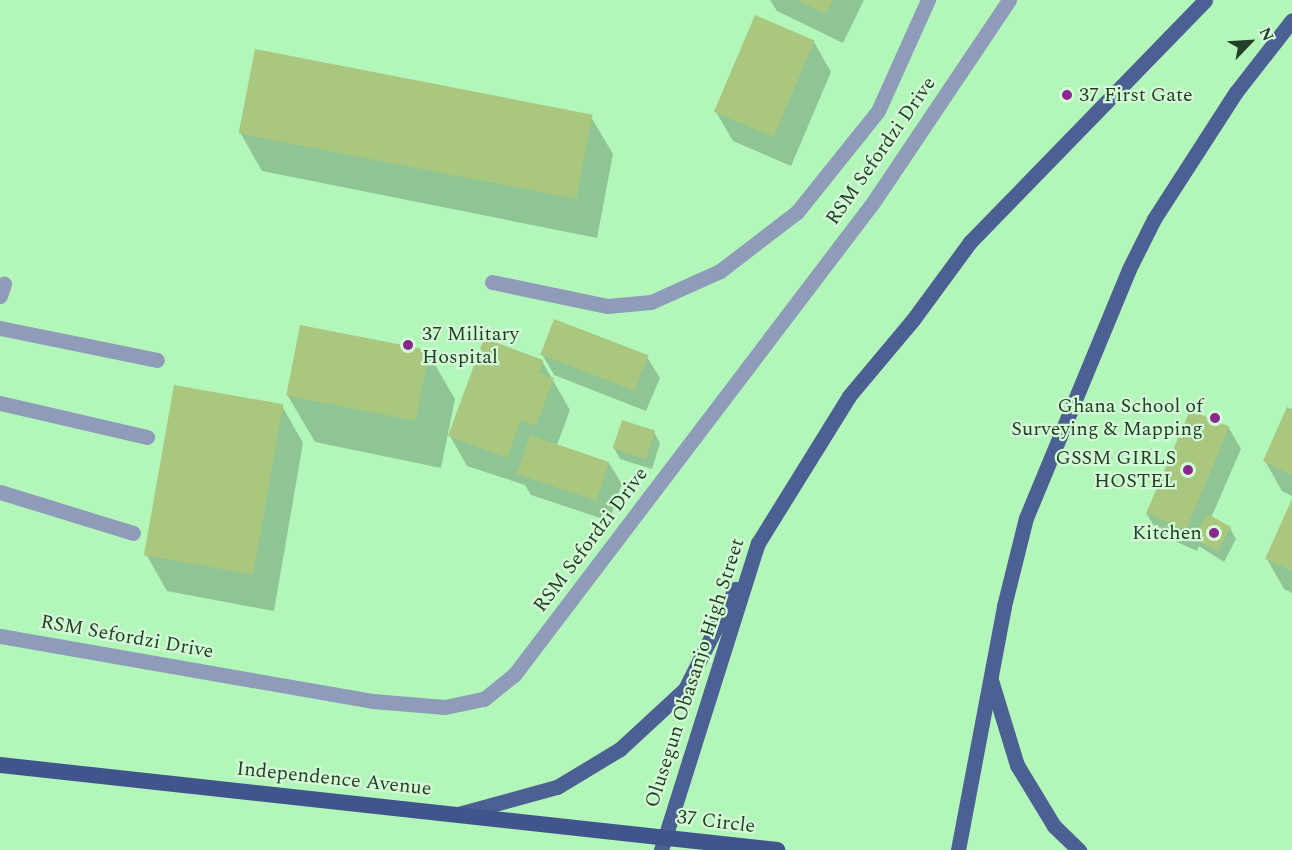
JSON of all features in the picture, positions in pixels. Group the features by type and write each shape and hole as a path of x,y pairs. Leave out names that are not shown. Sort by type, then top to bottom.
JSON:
{"highway":[{"name":"Independence Avenue","path":"0,765 458,814 662,844"},
{"name":"37 Circle","path":"662,844 777,850"}],"main road":[{"name":"Olusegun Obasanjo High Street","path":"662,844 758,543 849,396 912,321 969,242 1205,0"},
{"path":"958,850 990,677 1026,518 1129,269 1154,219 1236,92 1292,20"},
{"path":"458,814 557,787 620,748 685,689 758,543"},
{"path":"990,677 1017,765 1054,826 1079,850"}],"lane":[{"path":"492,282 607,306 651,302 720,271 797,212 878,111 928,0"},
{"name":"RSM Sefordzi Drive","path":"0,636 373,701 445,707 484,699 514,675 874,201 1009,0"},
{"path":"0,328 157,360"},
{"path":"0,403 147,437"},
{"path":"0,492 133,533"}],"building":[{"path":"797,0 833,0 826,14"},
{"path":"755,15 815,40 774,137 714,112"},
{"path":"255,49 593,115 576,199 239,133"},
{"path":"554,319 648,355 635,391 540,354"},
{"path":"300,325 430,350 416,421 286,396"},
{"path":"484,338 543,360 539,373 554,378 536,426 521,420 507,458 448,436"},
{"path":"174,385 283,404 253,575 144,555"},
{"path":"1287,407 1292,409 1292,475 1263,461"},
{"name":"GSSM GIRLS HOSTEL","path":"1190,410 1230,427 1186,530 1146,513"},
{"path":"622,420 655,431 646,459 613,449"},
{"path":"530,435 609,462 596,501 517,474"},
{"path":"1292,499 1292,571 1265,559"},
{"path":"1207,514 1231,527 1218,551 1194,539"}],"place":[{"name":"37 First Gate","path":"1067,95"},
{"name":"37 Military Hospital","path":"408,345"},
{"name":"Ghana School of Surveying & Mapping","path":"1215,418"},
{"name":"GSSM GIRLS HOSTEL","path":"1188,470"},
{"name":"Kitchen","path":"1214,533"}]}
